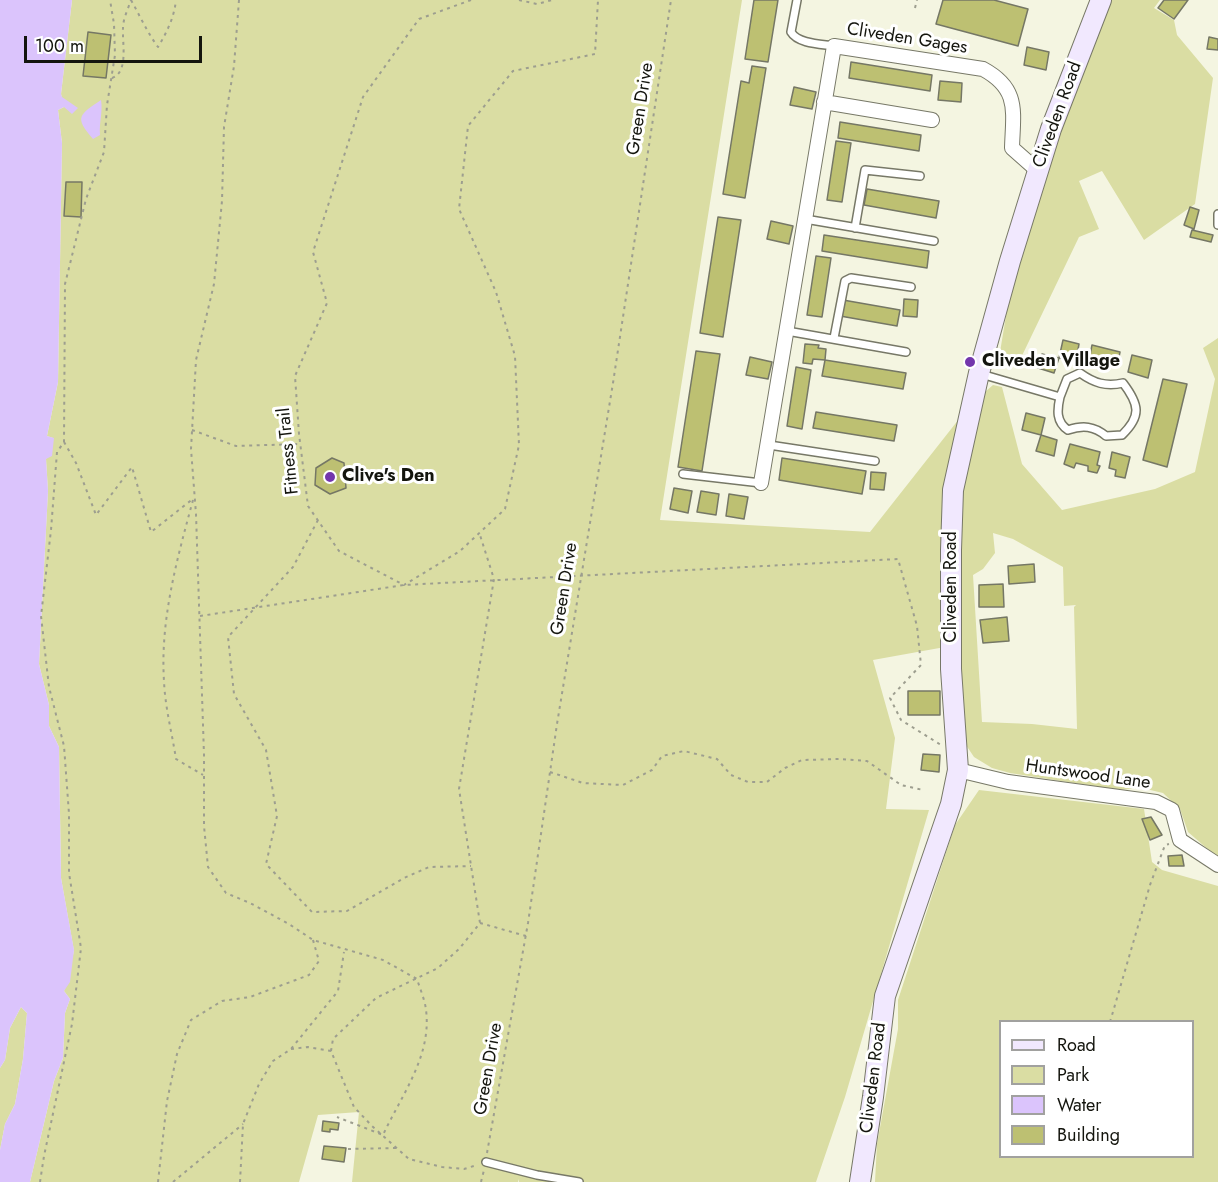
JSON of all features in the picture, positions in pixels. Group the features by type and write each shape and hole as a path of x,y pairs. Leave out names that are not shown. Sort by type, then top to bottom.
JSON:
{"street":[{"name":"Cliveden Road","path":"860,1182 885,996 951,804 958,762 951,669 953,490 979,374 1010,261 1051,129 1101,0"},
{"name":"Cliveden Gages","path":"761,483 834,46 983,69 993,75 1005,85 1013,102 1012,148 1038,171"},
{"path":"824,102 932,120"},
{"name":"Huntswood Lane","path":"958,762 1008,782 1156,802 1172,810 1180,840"},
{"path":"1180,840 1218,865"}],"lane":[{"path":"797,0 791,32 793,36 834,46"},
{"path":"855,228 865,170 920,176"},
{"path":"1218,214 1218,225"},
{"path":"805,217 934,241"},
{"path":"834,338 845,281 851,278 911,287"},
{"path":"788,331 906,352"},
{"path":"1080,373 1092,382 1112,386 1123,383 1134,398 1136,413 1134,424 1122,435 1106,436 1097,429 1079,426 1068,430 1057,415 1060,397 1067,379 1080,373"},
{"path":"979,374 1060,397"},
{"path":"769,445 875,461"},
{"path":"682,474 761,483"},
{"path":"486,1162 537,1175 579,1182"}],"path":[{"path":"40,1182 72,1024 81,948 69,873 69,814 64,746 49,687 41,616 57,452 63,442 64,284 86,199 104,152 107,105 115,55 114,24 110,0"},
{"path":"111,78 117,76 121,70 123,26 131,0"},
{"path":"131,0 146,31 158,47 175,12 176,0"},
{"path":"239,0 234,66 224,127 222,201 214,284 196,360 190,449 196,514 204,826 208,867 226,893 289,924 313,940 383,960 417,979 426,1010 425,1046 412,1079 384,1135"},
{"name":"Fitness Trail","path":"404,585 339,551 308,506 295,376 327,303 313,252 363,97 419,19 471,0"},
{"path":"519,0 537,4 552,0"},
{"path":"404,585 460,551 505,509 519,445 516,356 496,292 459,209 468,126 513,71 595,54 598,0"},
{"name":"Green Drive","path":"482,1182 526,936 671,0"},
{"path":"915,8 916,0"},
{"path":"192,430 236,446 300,444"},
{"path":"63,442 76,462 96,515 132,467 152,532 194,498"},
{"path":"194,498 174,569 165,632 164,682 176,759 204,775"},
{"path":"318,520 293,567 228,638 234,694 266,750 277,816 266,864 312,912 347,911 404,878 429,867 471,866"},
{"path":"479,532 494,579 459,789 480,923 438,968 376,998 333,1039 331,1051 354,1107 409,1159 442,1167 464,1169 486,1162"},
{"path":"200,616 404,585 898,559 917,626 921,665 890,698 900,720 928,738 958,762"},
{"path":"550,772 583,783 623,784 652,770 662,756 684,751 717,759 731,775 748,782 767,782 785,768 801,760 840,759 867,761 901,784 923,790"},
{"path":"1111,1020 1150,885 1166,844 1180,840"},
{"path":"480,923 526,936"},
{"path":"158,1182 167,1101 177,1054 190,1020 222,1001 250,997 309,975 319,962 313,940"},
{"path":"240,1182 243,1124 259,1084 273,1061 291,1050 338,991 344,950"},
{"path":"291,1050 308,1047 331,1051"},
{"path":"337,1118 384,1135"},
{"path":"173,1182 243,1124"},
{"path":"348,1149 396,1148"}],"green space":[{"path":"72,0 742,0 660,520 870,532 959,419 945,647 873,660 895,738 886,809 929,810 845,1097 816,1182 519,1182 519,1179 518,1182 352,1182 359,1112 318,1115 299,1182 30,1182 54,1081 63,1058 65,1013 70,999 64,991 74,951 61,878 59,747 49,726 49,705 39,664 48,491 46,459 53,438 47,436 58,382 62,143 58,110 64,107 61,94"},
{"path":"1102,0 1160,0 1154,8 1174,20 1177,35 1213,78 1195,204 1144,240 1102,171 1079,181 1099,229 1079,237 1018,364 999,358 1033,154 1044,118"},
{"path":"1218,338 1218,858 1188,832 1180,809 1163,793 1142,788 1118,790 1010,773 992,768 974,757 962,739 959,494 985,392 993,385 1002,387 1022,464 1062,510 1155,489 1195,472 1215,379 1203,348","holes":["993,533 1013,539 1063,567 1064,606 1076,605 1074,607 1077,729 982,722 973,575 983,569 995,553"]},
{"path":"979,790 1144,809 1152,862 1162,870 1218,886 1218,1182 875,1182 877,1144 898,1029 898,1000 955,825"},
{"path":"21,1007 27,1013 23,1059 15,1104 5,1124 0,1150 0,1068 5,1060 10,1028"}],"water":[{"path":"0,0 72,0 61,94 78,108 72,114 64,107 58,110 62,143 58,382 47,436 54,438 52,456 46,459 48,491 39,664 49,705 49,726 59,747 61,878 74,950 70,982 64,991 70,999 65,1013 63,1058 54,1081 30,1182 0,1182 0,1150 5,1124 15,1104 23,1059 27,1013 21,1007 10,1028 5,1060 0,1068"},
{"path":"101,100 100,135 93,139 81,121 84,113"}],"building":[{"path":"754,0 778,0 768,62 745,59"},
{"path":"943,0 994,0 1028,9 1018,46 936,24"},
{"path":"1164,0 1188,0 1174,19 1158,8"},
{"path":"88,32 111,35 106,78 83,76"},
{"path":"1209,37 1218,39 1218,50 1207,49"},
{"path":"1027,47 1049,52 1046,70 1024,65"},
{"path":"851,62 932,75 930,91 849,78"},
{"path":"752,66 766,68 745,198 723,194 741,81 749,83"},
{"path":"940,81 962,83 961,102 938,100"},
{"path":"794,87 816,92 812,109 790,105"},
{"path":"840,122 921,135 919,151 838,138"},
{"path":"836,141 851,143 842,202 827,200"},
{"path":"66,182 82,182 81,217 64,216"},
{"path":"867,189 939,201 936,218 864,205"},
{"path":"1190,207 1199,210 1194,229 1184,225"},
{"path":"718,217 741,220 723,337 700,333"},
{"path":"771,221 793,226 789,244 767,239"},
{"path":"1192,230 1213,235 1211,242 1190,237"},
{"path":"824,235 929,251 927,268 822,251"},
{"path":"816,256 831,258 822,317 807,315"},
{"path":"904,299 918,300 917,317 903,316"},
{"path":"843,300 900,310 897,326 840,316"},
{"path":"1063,340 1079,344 1076,361 1059,358"},
{"path":"805,344 819,345 818,348 826,349 825,360 813,359 812,364 803,363"},
{"path":"1092,345 1120,352 1117,367 1089,361"},
{"path":"696,351 720,354 702,471 678,467"},
{"path":"1042,354 1059,358 1054,373 1038,368"},
{"path":"1132,355 1152,360 1148,378 1128,372"},
{"path":"750,357 772,362 768,379 746,375"},
{"path":"825,360 906,373 903,389 822,376"},
{"path":"796,367 811,370 802,429 787,426"},
{"path":"1163,379 1187,384 1167,467 1143,460"},
{"path":"816,412 897,425 894,441 813,428"},
{"path":"1026,413 1045,418 1041,435 1022,430"},
{"path":"1041,435 1057,440 1054,456 1036,451"},
{"path":"1070,444 1100,452 1097,465 1100,466 1097,473 1088,471 1088,466 1076,463 1074,468 1064,464"},
{"path":"1112,452 1130,457 1125,478 1115,476 1116,470 1109,468"},
{"name":"Clive's Den","path":"332,458 344,463 346,488 330,494 315,485 316,468"},
{"path":"782,458 866,471 862,494 779,480"},
{"path":"871,472 886,473 884,490 870,489"},
{"path":"674,488 692,491 688,513 670,509"},
{"path":"701,491 719,494 716,515 697,512"},
{"path":"729,494 748,497 744,519 726,516"},
{"path":"1034,564 1035,582 1009,584 1008,566"},
{"path":"1003,584 1004,607 979,607 979,585"},
{"path":"1007,617 1009,641 983,643 980,620"},
{"path":"908,691 940,691 940,715 908,715"},
{"path":"923,754 940,755 939,772 921,770"},
{"path":"1151,817 1162,835 1150,840 1142,819"},
{"path":"1182,855 1184,866 1169,866 1168,856"},
{"path":"323,1121 339,1123 338,1130 322,1131"},
{"path":"324,1146 346,1148 344,1162 322,1159"}],"place":[{"name":"Cliveden Village","path":"970,362"},
{"name":"Clive's Den","path":"330,477"}]}
